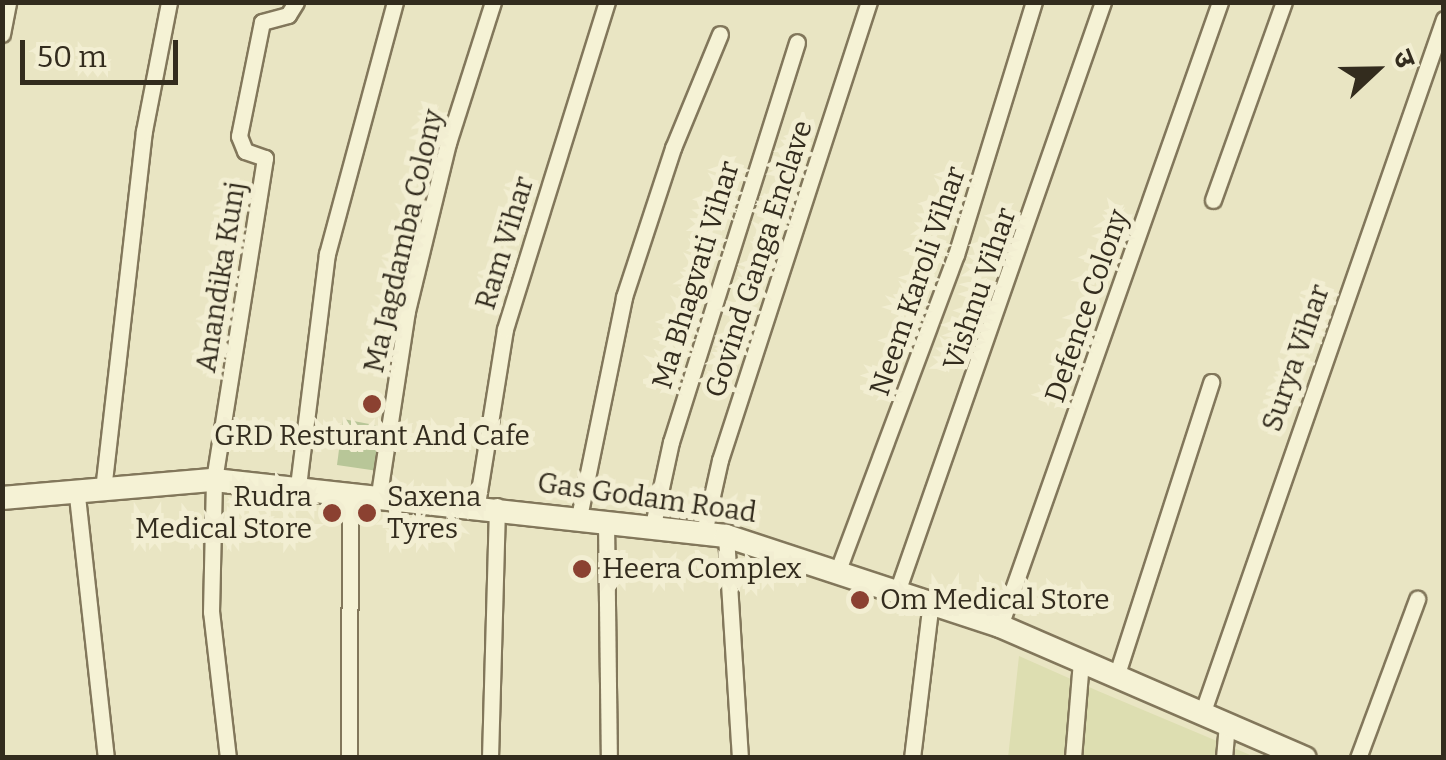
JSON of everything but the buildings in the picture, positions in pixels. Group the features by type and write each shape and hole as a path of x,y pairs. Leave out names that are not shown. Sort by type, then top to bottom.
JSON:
{"main road":[{"name":"Gas Godam Road","path":"2,498 77,496 102,490 214,480 487,505 715,534 898,589 1000,626 1305,758"}],"street":[{"path":"2,34 8,2"},
{"path":"102,490 141,151 169,2"},
{"name":"Anandika Kunj","path":"214,480 265,158 245,151 238,136 262,22 288,15 296,2"},
{"path":"298,486 327,254 395,2"},
{"name":"Ma Jagdamba Colony","path":"379,494 407,311 448,142 493,2"},
{"name":"Ram Vihar","path":"490,758 487,505 505,329 607,2"},
{"name":"Govind Ganga Enclave","path":"740,758 715,534 731,424 869,2"},
{"name":"Neem Karoli Vihar","path":"838,570 956,256 1034,2"},
{"name":"Vishnu Vihar","path":"898,589 964,414 1103,2"},
{"name":"Defence Colony","path":"1000,626 1220,2"},
{"path":"1213,200 1284,2"},
{"name":"Surya Vihar","path":"1202,714 1444,19"},
{"path":"579,517 624,297 673,148 720,34"},
{"name":"Ma Bhagvati Vihar","path":"653,526 671,442 797,42"},
{"path":"1116,677 1211,382"},
{"path":"214,480 211,612 228,758"},
{"path":"350,491 350,758"},
{"path":"77,496 106,758"},
{"path":"606,521 609,758"},
{"path":"1358,758 1416,598"},
{"path":"912,758 932,601"},
{"path":"1073,758 1081,661"},
{"path":"1224,758 1227,726"}],"green space":[{"path":"343,419 385,427 378,471 337,465"},
{"path":"1019,656 1098,691 1255,757 1008,758"}],"place":[{"name":"GRD Resturant And Cafe","path":"372,404"},
{"name":"Rudra Medical Store","path":"332,513"},
{"name":"Saxena Tyres","path":"367,513"},
{"name":"Heera Complex","path":"582,569"},
{"name":"Om Medical Store","path":"860,600"}]}
